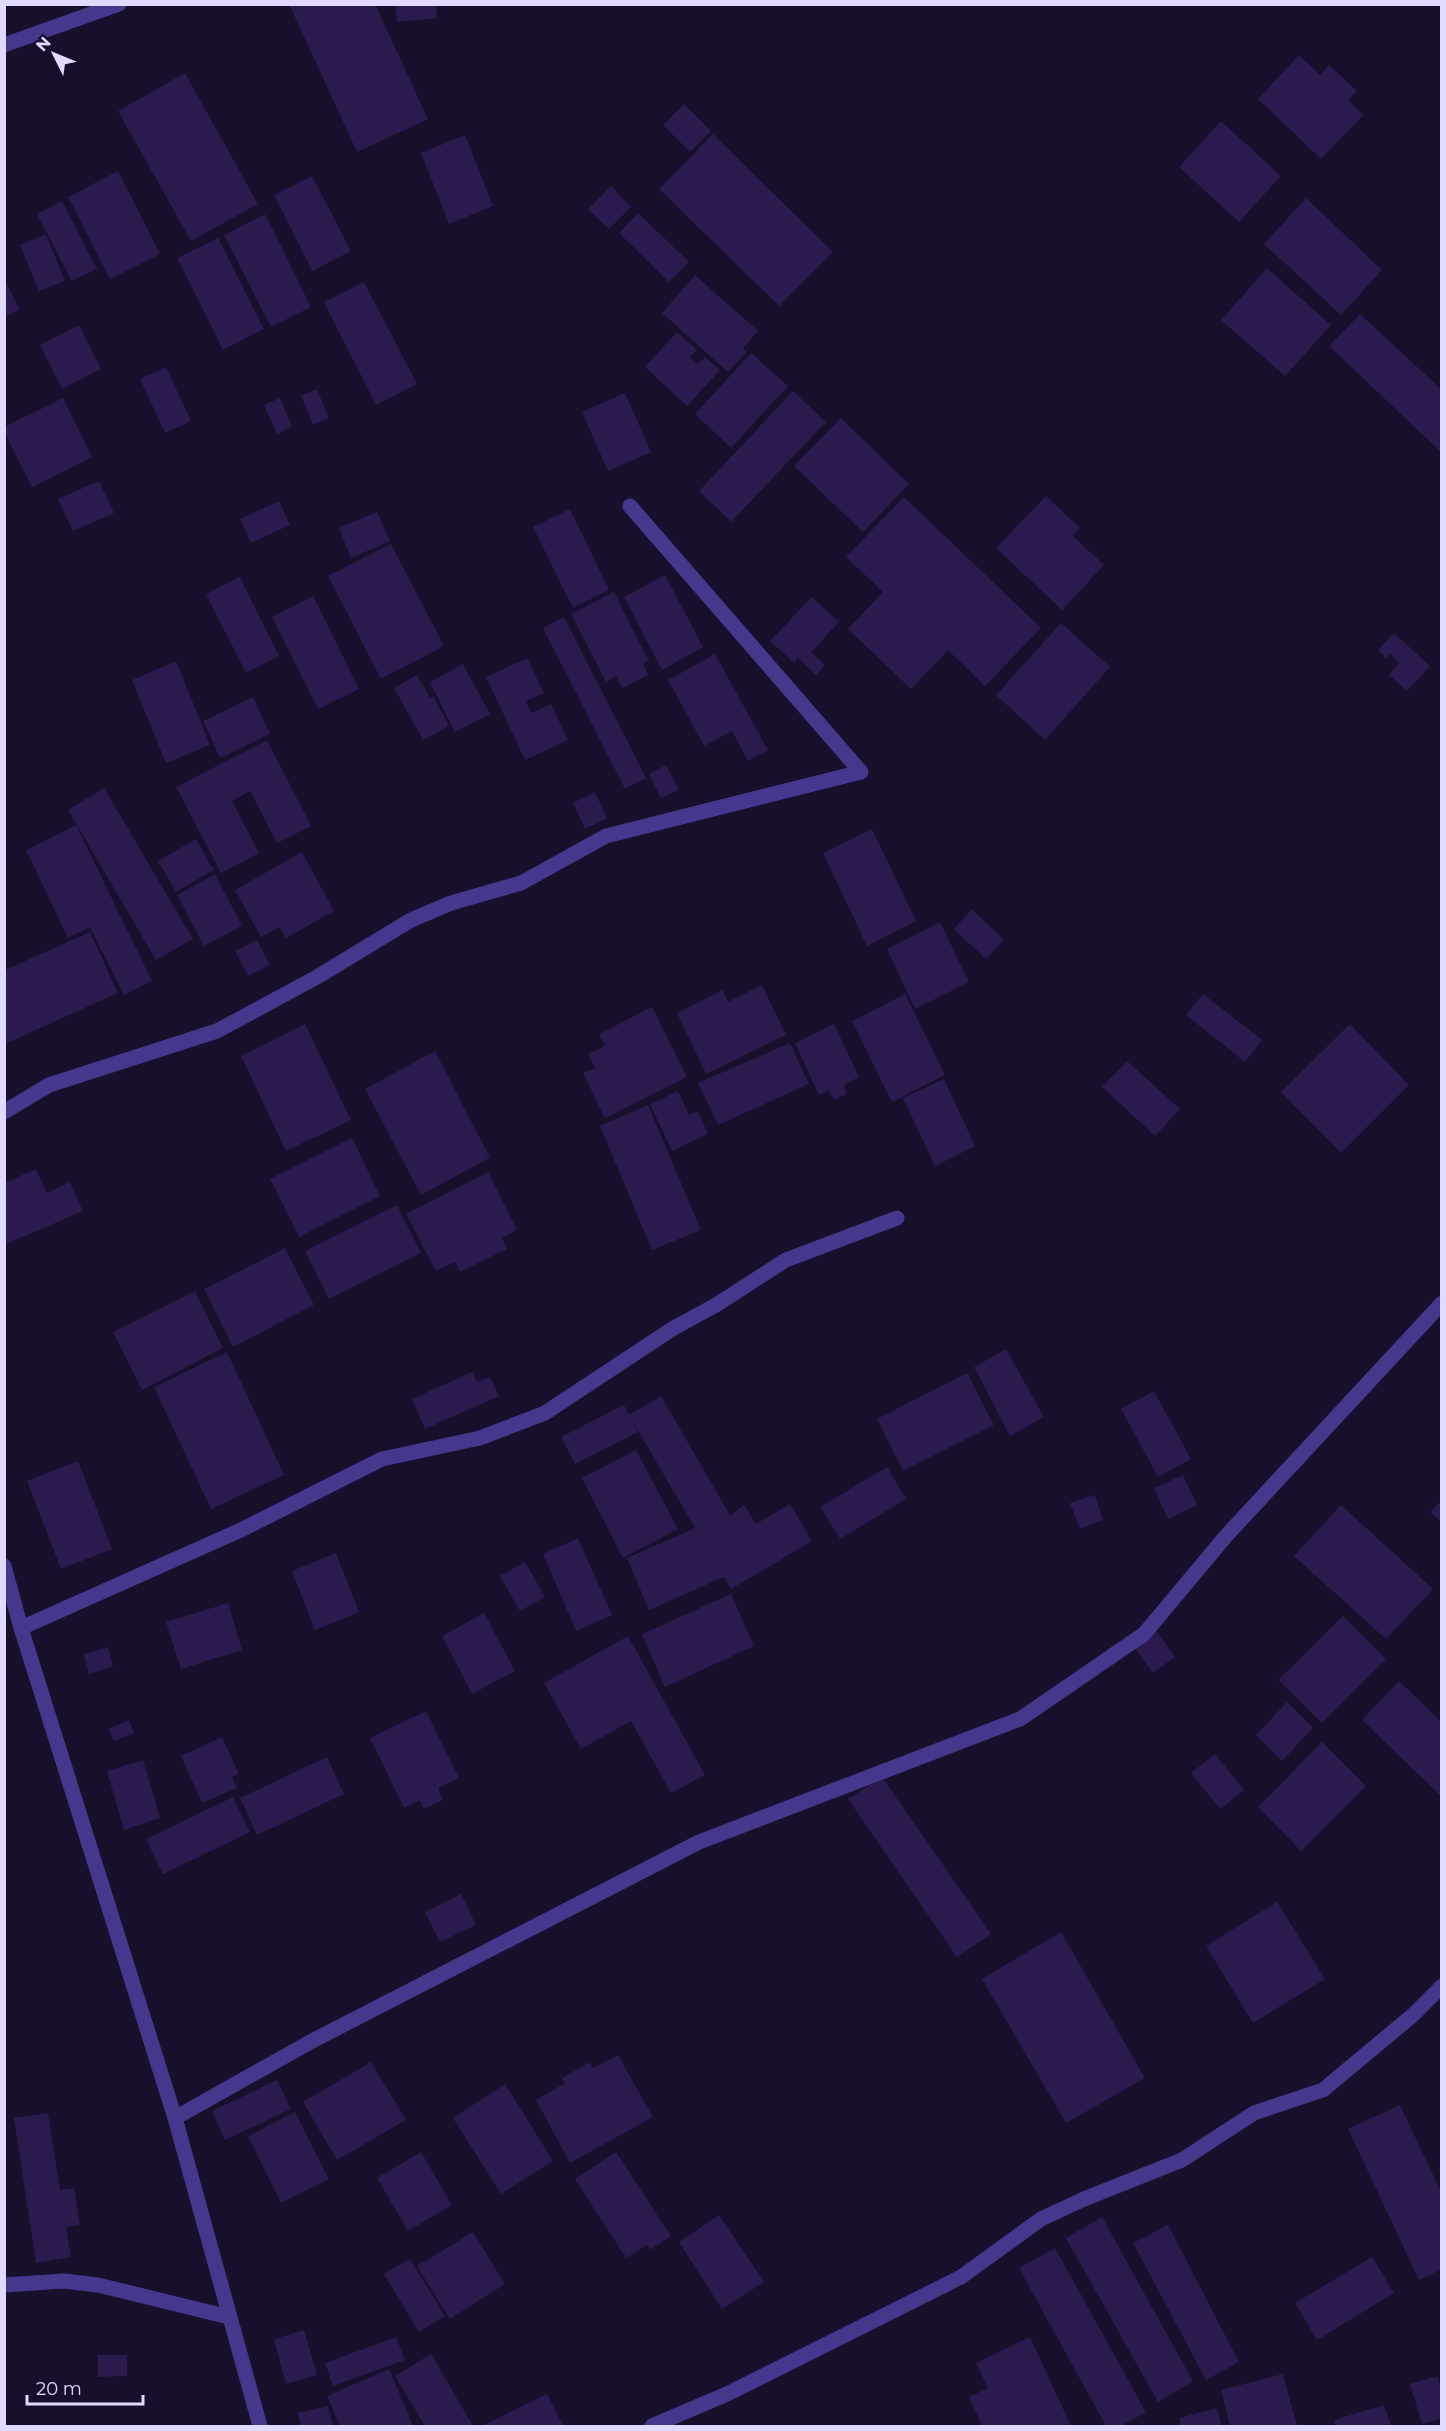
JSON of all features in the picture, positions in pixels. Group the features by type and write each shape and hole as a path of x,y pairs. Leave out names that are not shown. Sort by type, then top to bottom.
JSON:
{"street":[{"path":"4,45 119,4"},
{"path":"4,1112 49,1085 217,1031 317,977 411,920 451,903 521,883 606,836 861,772 630,506"},
{"path":"21,1628 241,1530 382,1459 480,1438 545,1413 672,1329 716,1305 786,1260 897,1218"},
{"path":"175,2118 312,2041 699,1842 1020,1719 1144,1634 1226,1536 1442,1303"},
{"path":"4,1566 21,1628 175,2118 260,2427"},
{"path":"652,2427 727,2394 961,2277 1041,2219 1084,2199 1182,2160 1254,2113 1323,2090 1413,2015 1442,1986"},
{"path":"4,2284 64,2281 98,2285 229,2317"}],"building":[{"path":"289,4 375,4 428,119 357,152"},
{"path":"395,4 436,4 437,18 397,22"},
{"path":"1299,55 1320,75 1329,65 1357,91 1348,100 1363,115 1321,159 1258,99"},
{"path":"185,73 258,204 191,241 118,111"},
{"path":"684,104 711,131 690,152 663,125"},
{"path":"1221,121 1281,176 1239,222 1179,167"},
{"path":"713,134 833,252 779,306 659,189"},
{"path":"465,135 493,206 449,224 421,153"},
{"path":"118,171 160,254 110,279 68,197"},
{"path":"312,176 351,251 312,271 274,195"},
{"path":"611,186 631,207 609,229 588,209"},
{"path":"1306,198 1382,270 1341,315 1264,244"},
{"path":"62,201 97,269 72,281 37,214"},
{"path":"638,213 689,262 669,282 619,233"},
{"path":"265,214 311,307 271,327 224,235"},
{"path":"46,234 65,281 39,291 20,245"},
{"path":"218,238 264,329 223,350 177,258"},
{"path":"1267,268 1331,325 1285,376 1221,320"},
{"path":"695,275 758,331 743,348 747,352 728,372 662,313"},
{"path":"4,278 20,310 4,317"},
{"path":"364,282 417,384 376,405 324,302"},
{"path":"1360,314 1442,390 1442,453 1329,346"},
{"path":"79,325 101,369 62,389 40,345"},
{"path":"677,332 697,350 690,357 698,364 705,357 720,370 687,406 645,367"},
{"path":"751,353 788,386 731,448 695,414"},
{"path":"166,367 191,421 165,433 140,379"},
{"path":"317,389 329,418 313,425 301,396"},
{"path":"793,391 826,422 731,522 699,491"},
{"path":"625,393 651,452 608,471 582,412"},
{"path":"63,398 92,457 32,487 4,432 4,427"},
{"path":"280,398 292,426 277,434 264,405"},
{"path":"841,418 909,484 863,532 794,466"},
{"path":"99,481 114,513 73,531 58,499"},
{"path":"1046,496 1080,528 1073,536 1104,565 1062,610 996,548"},
{"path":"904,497 1041,628 985,686 948,650 911,689 848,629 883,592 846,557"},
{"path":"279,501 290,525 251,543 240,519"},
{"path":"570,509 609,590 573,608 533,527"},
{"path":"377,512 390,541 351,558 339,528"},
{"path":"391,544 444,646 381,679 328,576"},
{"path":"665,575 703,647 662,670 624,597"},
{"path":"240,577 279,656 246,673 206,594"},
{"path":"614,592 649,661 643,664 648,675 622,688 616,676 606,682 571,614"},
{"path":"313,596 359,689 318,709 272,617"},
{"path":"812,597 839,622 811,652 825,665 816,675 798,658 794,663 770,641"},
{"path":"564,617 646,778 625,789 543,628"},
{"path":"1061,623 1110,667 1045,740 996,695"},
{"path":"1394,633 1430,666 1407,691 1389,675 1399,663 1390,654 1386,658 1378,650"},
{"path":"715,654 768,750 748,761 732,731 704,746 668,680"},
{"path":"527,658 544,693 526,701 531,713 551,704 568,740 525,760 486,677"},
{"path":"176,661 210,745 166,763 132,680"},
{"path":"463,664 490,714 455,732 430,682"},
{"path":"417,675 430,698 433,696 449,726 423,740 394,688"},
{"path":"253,697 270,734 220,758 203,721"},
{"path":"267,740 311,826 277,843 250,791 232,801 259,853 221,873 176,787"},
{"path":"666,765 679,790 661,798 649,774"},
{"path":"104,788 193,939 156,960 68,810"},
{"path":"595,792 607,818 585,829 573,803"},
{"path":"76,825 152,981 124,995 90,927 68,938 26,850"},
{"path":"872,829 916,921 867,946 823,853"},
{"path":"196,839 214,870 176,892 158,861"},
{"path":"302,852 334,911 286,938 279,927 261,937 235,890"},
{"path":"215,874 242,926 204,946 177,895"},
{"path":"972,909 1004,940 986,959 954,929"},
{"path":"940,922 969,982 915,1009 887,949"},
{"path":"90,932 118,993 5,1044 5,970"},
{"path":"257,940 270,965 248,976 235,951"},
{"path":"762,985 786,1035 706,1074 677,1013 723,990 728,1002"},
{"path":"905,994 945,1075 892,1102 852,1021"},
{"path":"1203,994 1262,1040 1245,1062 1186,1015"},
{"path":"652,1007 687,1077 605,1118 583,1073 595,1068 588,1054 605,1046 599,1034"},
{"path":"305,1024 351,1120 286,1151 241,1056"},
{"path":"834,1024 859,1077 844,1085 847,1094 834,1100 829,1090 819,1095 795,1043"},
{"path":"1350,1024 1409,1085 1341,1153 1281,1092"},
{"path":"790,1043 809,1084 718,1125 698,1083"},
{"path":"435,1051 490,1158 421,1195 365,1089"},
{"path":"1127,1061 1180,1109 1155,1136 1102,1087"},
{"path":"944,1079 975,1146 935,1166 903,1098"},
{"path":"678,1091 689,1115 698,1111 708,1134 672,1151 650,1104"},
{"path":"648,1105 701,1230 652,1250 600,1126"},
{"path":"352,1138 380,1196 299,1237 270,1179"},
{"path":"36,1169 47,1193 70,1182 83,1211 4,1245 4,1183"},
{"path":"488,1172 517,1230 502,1238 507,1249 460,1272 455,1262 436,1271 406,1214"},
{"path":"397,1205 421,1253 329,1299 305,1251"},
{"path":"285,1248 314,1305 233,1347 204,1289"},
{"path":"195,1291 223,1348 142,1390 113,1332"},
{"path":"1006,1349 1044,1417 1010,1436 974,1367"},
{"path":"227,1352 284,1475 211,1509 154,1387"},
{"path":"472,1372 477,1382 490,1377 499,1396 425,1429 412,1399"},
{"path":"967,1373 994,1425 903,1471 877,1419"},
{"path":"1154,1391 1191,1459 1158,1477 1121,1409"},
{"path":"661,1396 730,1515 744,1505 756,1524 790,1504 812,1541 731,1589 724,1577 649,1610 627,1558 695,1528 629,1415"},
{"path":"624,1405 638,1432 575,1464 561,1437"},
{"path":"636,1450 678,1529 623,1558 582,1478"},
{"path":"78,1461 112,1549 61,1569 27,1481"},
{"path":"887,1467 906,1499 840,1539 820,1507"},
{"path":"1183,1475 1197,1505 1168,1519 1154,1488"},
{"path":"1095,1495 1103,1520 1080,1529 1070,1503"},
{"path":"1442,1500 1442,1522 1430,1512"},
{"path":"1341,1505 1433,1589 1386,1639 1294,1556"},
{"path":"578,1538 612,1615 576,1631 543,1554"},
{"path":"336,1553 359,1612 315,1630 292,1571"},
{"path":"525,1562 545,1597 520,1611 500,1576"},
{"path":"731,1594 754,1646 665,1687 642,1634"},
{"path":"228,1603 242,1650 181,1669 166,1622"},
{"path":"484,1613 515,1671 472,1694 442,1636"},
{"path":"1343,1616 1386,1659 1322,1723 1278,1680"},
{"path":"1155,1629 1175,1657 1153,1673 1133,1645"},
{"path":"628,1636 705,1775 671,1793 631,1721 581,1749 544,1683"},
{"path":"108,1647 113,1667 89,1674 84,1654"},
{"path":"1399,1681 1442,1723 1442,1797 1362,1720"},
{"path":"1287,1702 1313,1728 1282,1761 1256,1735"},
{"path":"426,1711 459,1778 438,1788 443,1800 424,1809 420,1800 404,1808 370,1738"},
{"path":"129,1720 134,1733 114,1741 109,1729"},
{"path":"222,1737 239,1774 232,1777 237,1788 202,1803 181,1756"},
{"path":"1322,1742 1366,1786 1301,1851 1258,1807"},
{"path":"1215,1754 1244,1790 1220,1809 1191,1773"},
{"path":"327,1757 344,1794 257,1835 240,1798"},
{"path":"143,1760 160,1818 124,1830 107,1771"},
{"path":"882,1777 991,1934 957,1957 848,1799"},
{"path":"233,1797 250,1832 163,1874 146,1839"},
{"path":"461,1894 476,1925 440,1942 425,1912"},
{"path":"1277,1902 1325,1979 1253,2023 1206,1946"},
{"path":"1061,1932 1145,2078 1066,2123 982,1979"},
{"path":"618,2055 653,2117 570,2163 536,2100 565,2083 562,2078 590,2062 593,2068"},
{"path":"371,2062 406,2120 337,2160 303,2102"},
{"path":"277,2080 291,2109 225,2140 212,2111"},
{"path":"505,2084 553,2161 501,2194 453,2118"},
{"path":"1400,2105 1442,2194 1442,2269 1419,2280 1348,2129"},
{"path":"295,2112 329,2179 281,2203 248,2136"},
{"path":"48,2113 60,2190 74,2188 80,2225 66,2227 71,2257 36,2263 14,2118"},
{"path":"421,2152 452,2205 408,2231 377,2178"},
{"path":"616,2152 671,2236 650,2250 647,2245 626,2258 575,2179"},
{"path":"719,2215 764,2282 722,2309 679,2242"},
{"path":"1102,2217 1193,2381 1158,2402 1066,2238"},
{"path":"1168,2225 1239,2362 1206,2380 1133,2243"},
{"path":"473,2232 505,2284 450,2319 417,2266"},
{"path":"1055,2248 1146,2412 1121,2426 1106,2426 1019,2268"},
{"path":"1372,2257 1394,2293 1317,2340 1295,2303"},
{"path":"410,2259 445,2316 419,2332 384,2274"},
{"path":"304,2330 317,2375 286,2384 274,2339"},
{"path":"396,2337 405,2360 333,2386 325,2363"},
{"path":"1030,2337 1071,2426 982,2426 969,2397 988,2388 976,2363"},
{"path":"431,2354 473,2426 425,2426 395,2376"},
{"path":"98,2355 127,2355 127,2376 98,2377"},
{"path":"389,2369 413,2426 340,2426 327,2396"},
{"path":"1283,2374 1297,2426 1230,2426 1221,2390"},
{"path":"1437,2376 1442,2392 1442,2418 1422,2424 1410,2384"},
{"path":"547,2394 563,2425 482,2426"},
{"path":"1384,2405 1391,2426 1336,2426 1334,2420"},
{"path":"328,2406 333,2426 301,2426 298,2413"},
{"path":"1217,2408 1222,2426 1181,2426 1179,2418"}]}
